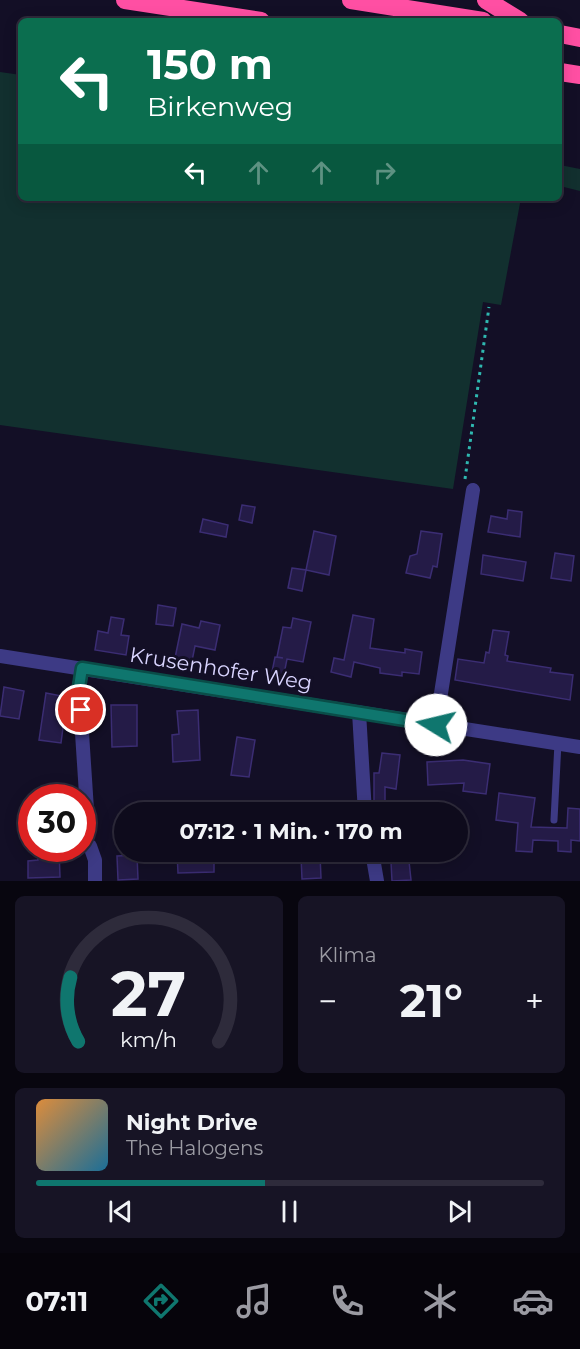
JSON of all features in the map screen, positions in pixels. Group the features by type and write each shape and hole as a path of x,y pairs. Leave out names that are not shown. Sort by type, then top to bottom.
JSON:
{"highway":[{"path":"125,0 242,18"},
{"path":"351,0 464,18"},
{"path":"486,0 515,18"},
{"path":"562,34 580,38"},
{"path":"562,72 580,75"}],"street":[{"path":"436,725 473,490"},
{"name":"Krusenhofer Weg","path":"0,656 580,747"},
{"path":"82,668 79,687 85,784"},
{"path":"359,712 364,802"},
{"path":"95,862 95,881"},
{"path":"374,862 377,881"}],"lane":[{"path":"554,820 558,743"}],"path":[{"path":"473,490 464,486 489,308"}],"green space":[{"path":"0,72 18,75 18,201 520,201 501,305 483,302 453,489 0,425"},
{"path":"562,165 580,169 580,191 562,186"}],"building":[{"path":"242,505 255,507 252,523 239,520"},
{"path":"508,510 522,512 520,537 488,532 491,516 507,519"},
{"path":"203,519 228,525 226,537 200,532"},
{"path":"314,531 336,536 329,575 306,570"},
{"path":"421,531 442,534 437,567 433,566 430,578 406,573 410,556 417,554"},
{"path":"555,553 574,556 571,581 551,578"},
{"path":"483,555 526,562 523,581 481,574"},
{"path":"292,568 306,570 302,591 288,588"},
{"path":"158,605 176,608 173,626 156,624"},
{"path":"353,615 374,619 370,648 405,653 405,649 422,652 419,674 402,672 402,676 380,673 380,668 354,662 351,677 331,672 334,658 344,660"},
{"path":"111,617 124,619 121,635 129,636 126,655 95,650 98,631 108,633"},
{"path":"293,618 311,622 303,662 287,659 283,679 271,677 275,657 283,658 277,657 283,627 291,628"},
{"path":"201,621 220,625 215,650 195,646 192,661 175,658 182,624 199,628"},
{"path":"493,630 509,632 505,655 508,656 507,661 551,668 550,672 573,675 570,700 455,680 458,659 484,663 486,652 489,653"},
{"path":"4,687 24,691 19,719 0,716"},
{"path":"46,693 67,697 61,743 39,740"},
{"path":"111,705 137,705 137,746 112,747"},
{"path":"198,710 200,760 173,762 172,735 179,734 177,711"},
{"path":"237,737 255,740 249,777 231,775"},
{"path":"382,753 400,755 396,789 385,787 385,802 374,802 374,773 379,773"},
{"path":"463,760 490,764 486,794 463,791 464,783 428,785 427,762"},
{"path":"499,793 535,798 531,827 567,828 568,808 580,809 580,841 571,840 571,852 558,851 558,841 533,840 532,852 516,851 518,823 496,820"},
{"path":"28,862 59,862 60,877 28,878"},
{"path":"117,862 137,862 138,879 118,880"},
{"path":"177,862 214,862 214,872 178,873"},
{"path":"301,862 320,862 321,878 302,879"},
{"path":"391,862 409,862 411,880 392,881"}],"route":[{"path":"81,710 79,687 82,668 436,725"}]}
